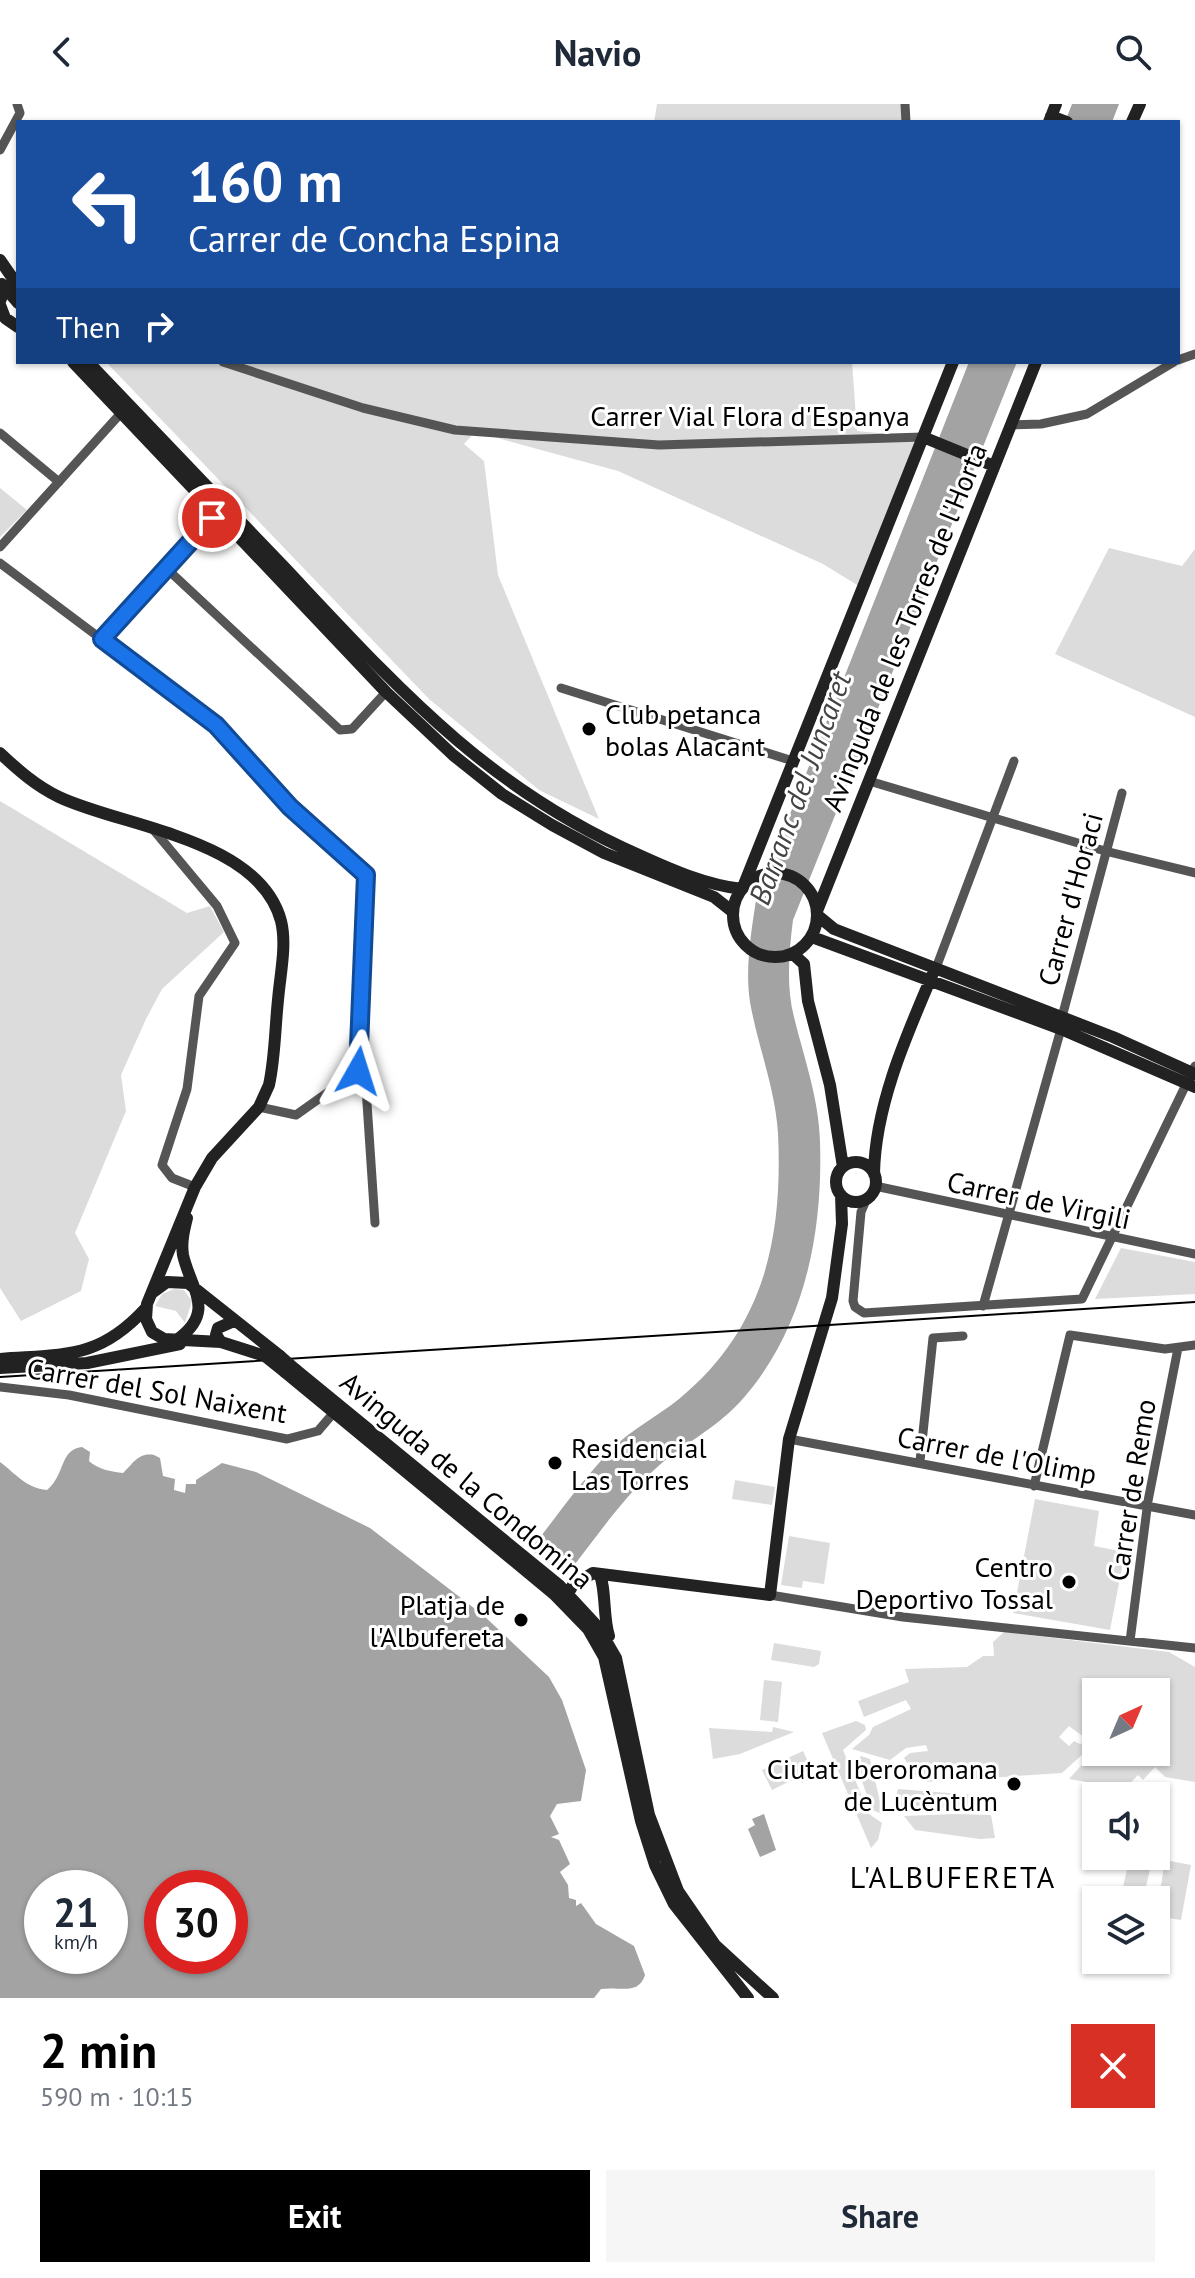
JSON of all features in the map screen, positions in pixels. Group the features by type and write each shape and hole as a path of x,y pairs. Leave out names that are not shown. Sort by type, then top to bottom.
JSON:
{"main road":[{"path":"0,260 7,303"},
{"path":"75,364 386,692 441,745 502,794 604,853 714,897 733,912"},
{"path":"90,364 393,683 461,746 531,798 609,843 718,886 743,888"},
{"name":"Avinguda de les Torres de l'Horta","path":"743,888 793,761 929,440 952,364"},
{"name":"Avinguda de les Torres de l'Horta","path":"817,913 1035,364"},
{"name":"Carrer Vial Flora d'Espanya","path":"929,440 994,466"},
{"path":"0,753 28,779 58,796 193,841 240,869 261,886 280,920 282,955 271,1075 259,1107 212,1158 195,1187 145,1309 115,1337 90,1350 0,1359"},
{"path":"817,913 812,937 793,954 769,957 744,943 734,925 733,912 743,888 758,876 789,875 809,890 817,913 834,929 933,974 1193,1076"},
{"path":"812,937 933,974"},
{"path":"561,1594 587,1575 770,1595 789,1439 832,1298 842,1224 841,1195 836,1179 843,1167 830,1085 808,1001 804,964 793,954"},
{"path":"842,1224 874,1180 877,1139 892,1083 933,974"},
{"path":"843,1167 859,1162 874,1180"},
{"path":"841,1195 861,1200"},
{"path":"155,1350 176,1339 197,1318 199,1298 182,1246 188,1205"},
{"name":"Avinguda de la Condomina","path":"186,1264 215,1304"},
{"path":"150,1295 160,1286 175,1281 183,1281 196,1289"},
{"name":"Avinguda de la Condomina","path":"196,1289 280,1356 290,1371"},
{"path":"145,1309 152,1332 176,1339"},
{"path":"221,1342 216,1335 218,1328 234,1321"},
{"name":"Avinguda de la Condomina","path":"176,1339 221,1342 265,1356 290,1371 561,1594 612,1648 649,1815 665,1863 678,1891 715,1945 773,1998"},
{"path":"0,1368 87,1363 198,1340"},
{"path":"606,1578 602,1611 612,1648"},
{"name":"Avinguda de la Condomina","path":"561,1594 588,1629 604,1657 641,1821 655,1865 681,1914 748,1998"}],"street":[{"path":"0,150 19,109"},
{"name":"Carrer Vial Flora d'Espanya","path":"229,364 363,408 455,430 659,445 929,440"},
{"path":"1011,425 1041,424 1087,414 1171,364"},
{"path":"0,547 121,413"},
{"path":"0,433 59,482"},
{"path":"102,639 216,513"},
{"path":"0,563 216,725 290,807 366,875 358,1071 366,1088 375,1223"},
{"path":"166,568 340,730 357,724 386,692"},
{"path":"561,688 793,761"},
{"path":"933,974 1014,761"},
{"path":"869,781 1105,851 1195,873"},
{"name":"Carrer d'Horaci","path":"983,1306 1122,793"},
{"path":"150,825 217,906 235,943 199,996 187,1089 162,1165 172,1178 195,1187"},
{"path":"259,1107 296,1115 343,1085 358,1071"},
{"path":"861,1200 855,1307 864,1313 1082,1299 1193,1076"},
{"name":"Carrer de Virgili","path":"874,1180 1009,1216 1195,1254"},
{"path":"1034,1486 1070,1335 1140,1346 1178,1348 1195,1345"},
{"path":"920,1461 933,1338 963,1336"},
{"name":"Carrer de Remo","path":"1130,1641 1148,1506 1178,1348"},
{"name":"Carrer del Sol Naixent","path":"0,1387 69,1395 287,1439 318,1431 337,1407"},
{"name":"Carrer de l'Olimp","path":"789,1439 920,1461 1034,1486 1195,1515"},
{"path":"770,1595 903,1617 1195,1648"}],"shaded area":[{"path":"657,104 903,104 904,120 654,120"},
{"path":"1072,104 1119,104 1113,120 1066,120"},
{"path":"108,364 852,364 857,431 923,437 862,588 823,564 618,471 475,432 464,444 484,461 498,575 599,819 539,790 429,699"},
{"path":"968,364 1016,364 793,920 789,956 790,994 814,1094 820,1142 818,1212 813,1246 794,1313 762,1374 740,1402 642,1482 565,1577 531,1549 611,1450 679,1399 708,1372 731,1343 749,1312 762,1280 777,1209 779,1172 776,1116 750,1002 749,951 756,900"},
{"path":"0,488 27,510 0,537"},
{"path":"1109,548 1182,566 1195,549 1195,717 1055,654"},
{"path":"0,801 187,913 210,906 224,932 162,989 121,1075 126,1111 75,1233 89,1259 81,1291 21,1321 0,1288"},
{"path":"1121,1248 1195,1262 1195,1294 1095,1299"},
{"path":"174,1289 184,1290 192,1301 185,1323 176,1311 155,1306 162,1294"},
{"path":"82,1447 90,1452 89,1461 96,1466 123,1473 140,1457 154,1455 160,1458 163,1476 175,1479 174,1490 185,1493 186,1484 196,1484 196,1480 222,1463 256,1472 370,1528 483,1615 549,1677 562,1700 586,1770 581,1801 557,1804 550,1816 559,1834 551,1837 559,1840 570,1864 560,1872 568,1885 569,1898 576,1900 576,1906 581,1903 596,1924 634,1946 645,1975 642,1982 628,1989 601,1989 594,1998 0,1998 0,1462 27,1483 47,1490 70,1453"},
{"path":"735,1480 775,1487 772,1505 732,1499"},
{"name":"Centro Deportivo Tossal","path":"1035,1499 1099,1511 1094,1546 1125,1552 1110,1630 1013,1613"},
{"path":"789,1536 830,1543 824,1584 803,1581 802,1588 781,1585"},
{"path":"1004,1632 1169,1652 1195,1667 1195,1782 1165,1777 1155,1767 1143,1780 1138,1775 1131,1782 1069,1779 1082,1765 1170,1766 1170,1678 1082,1678 1082,1735 1069,1726 1059,1737 1069,1746 1074,1741 1082,1743 1082,1755 1062,1773 927,1782 925,1776 917,1778 904,1758 910,1753 928,1751 926,1745 906,1748 890,1760 852,1749 869,1735 873,1727 911,1709 906,1700 864,1717 858,1701 909,1682 905,1669 967,1667 983,1656 994,1656 993,1642"},
{"path":"774,1643 821,1651 819,1664 814,1667 771,1660"},
{"path":"764,1680 782,1682 778,1722 760,1720"},
{"path":"856,1721 865,1725 866,1730 843,1750 869,1814 882,1823 878,1840 871,1848 822,1733"},
{"path":"773,1727 794,1732 740,1754 713,1759 709,1728 772,1732"},
{"path":"803,1751 815,1777 802,1783 798,1777 772,1790 762,1770"},
{"path":"861,1756 870,1759 883,1814 872,1810 855,1761"},
{"path":"898,1789 986,1796 985,1808 893,1808"},
{"path":"764,1814 776,1850 760,1857 748,1829 755,1825 752,1819"},
{"path":"991,1815 995,1838 980,1839 915,1830 904,1816"},
{"path":"1170,1861 1191,1865 1181,1920 1170,1918 1170,1886 1161,1886 1163,1870 1170,1870"},
{"path":"1127,1870 1150,1870 1146,1886 1123,1886"}],"tram line":[{"path":"0,1377 1195,1302"}],"place":[{"name":"Club petanca bolas Alacant","path":"589,729"},
{"name":"Residencial Las Torres","path":"555,1463"},
{"name":"Centro Deportivo Tossal","path":"1069,1582"},
{"name":"Platja de l'Albufereta","path":"521,1620"},
{"name":"Ciutat Iberoromana de Lucèntum","path":"1014,1784"}],"district":[{"name":"L'ALBUFERETA","path":"953,1876"}],"route":[{"path":"212,518 102,639 216,725 290,807 366,875 358,1071"}],"water label":[{"name":"Barranc del Juncaret","path":"799,788"}]}
